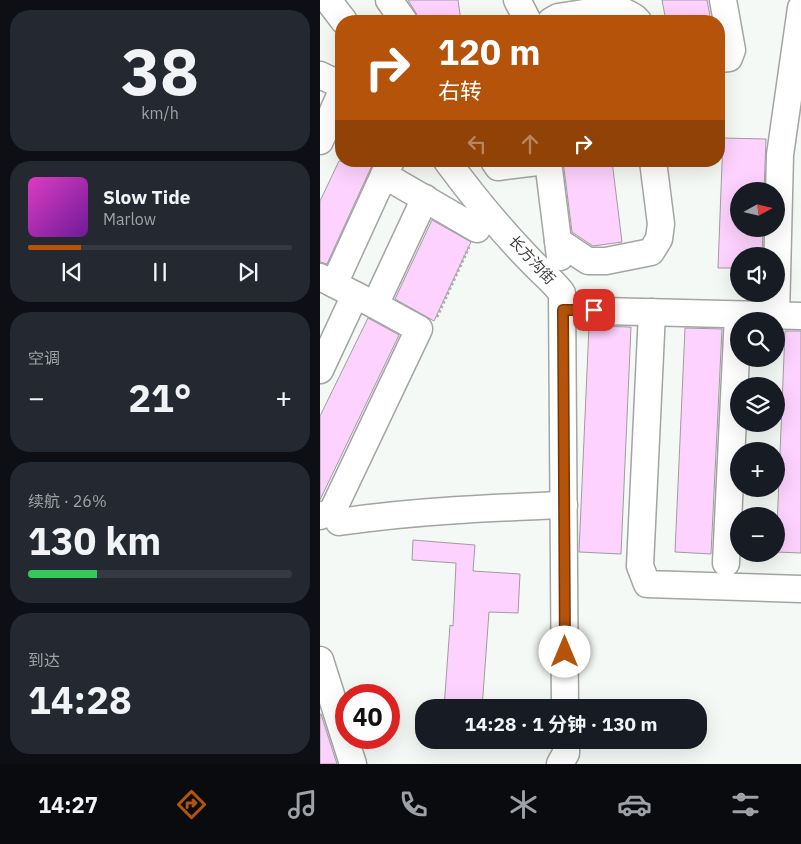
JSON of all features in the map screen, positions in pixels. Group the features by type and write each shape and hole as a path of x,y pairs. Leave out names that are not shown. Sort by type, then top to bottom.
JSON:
{"street":[{"path":"328,0 339,15"},
{"path":"389,0 400,15"},
{"path":"517,0 525,15"},
{"path":"723,0 732,50 729,58 725,58"},
{"path":"728,30 732,0"},
{"path":"788,316 780,155 796,81 801,8"},
{"path":"593,15 628,13"},
{"path":"320,75 335,82"},
{"path":"320,141 335,107"},
{"name":"长方沟街","path":"452,167 530,260 552,280 562,301"},
{"path":"548,167 558,241 562,301 565,699"},
{"path":"558,241 588,260 606,261 651,252 659,240 661,224 654,167"},
{"path":"320,370 338,287 388,168 425,198 477,228"},
{"path":"338,287 425,198"},
{"path":"338,287 419,328 329,519 447,510 564,505"},
{"path":"562,301 652,312 730,315"},
{"path":"652,312 640,566 647,584 801,589"},
{"path":"726,563 735,367"},
{"path":"320,660 353,764"},
{"path":"560,764 566,749"}],"path":[{"path":"419,328 433,326 477,228"}],"building":[{"path":"408,0 458,0 460,15 417,15"},
{"path":"662,0 707,0 710,15 665,15"},
{"path":"725,138 766,139 764,182 730,182 730,238 763,238 762,247 730,247 730,268 718,268 722,167 725,167"},
{"path":"336,167 371,167 327,264 320,262 320,201"},
{"path":"564,167 613,167 622,242 593,246 572,232"},
{"path":"432,220 471,242 434,321 395,299"},
{"path":"368,318 399,335 320,500 320,416"},
{"path":"589,326 631,327 621,554 579,552"},
{"path":"685,328 722,329 711,554 675,552"},
{"path":"785,331 801,331 801,553 785,552 785,507 778,507 778,497 785,497 785,442 780,442 781,432 785,432 785,377 783,377"},
{"path":"413,540 475,545 473,571 520,574 518,613 489,612 483,699 445,699 450,625 453,626 456,563 412,560"},
{"path":"321,714 337,764 320,764"}],"route":[{"path":"565,652 563,310 594,310"}]}
